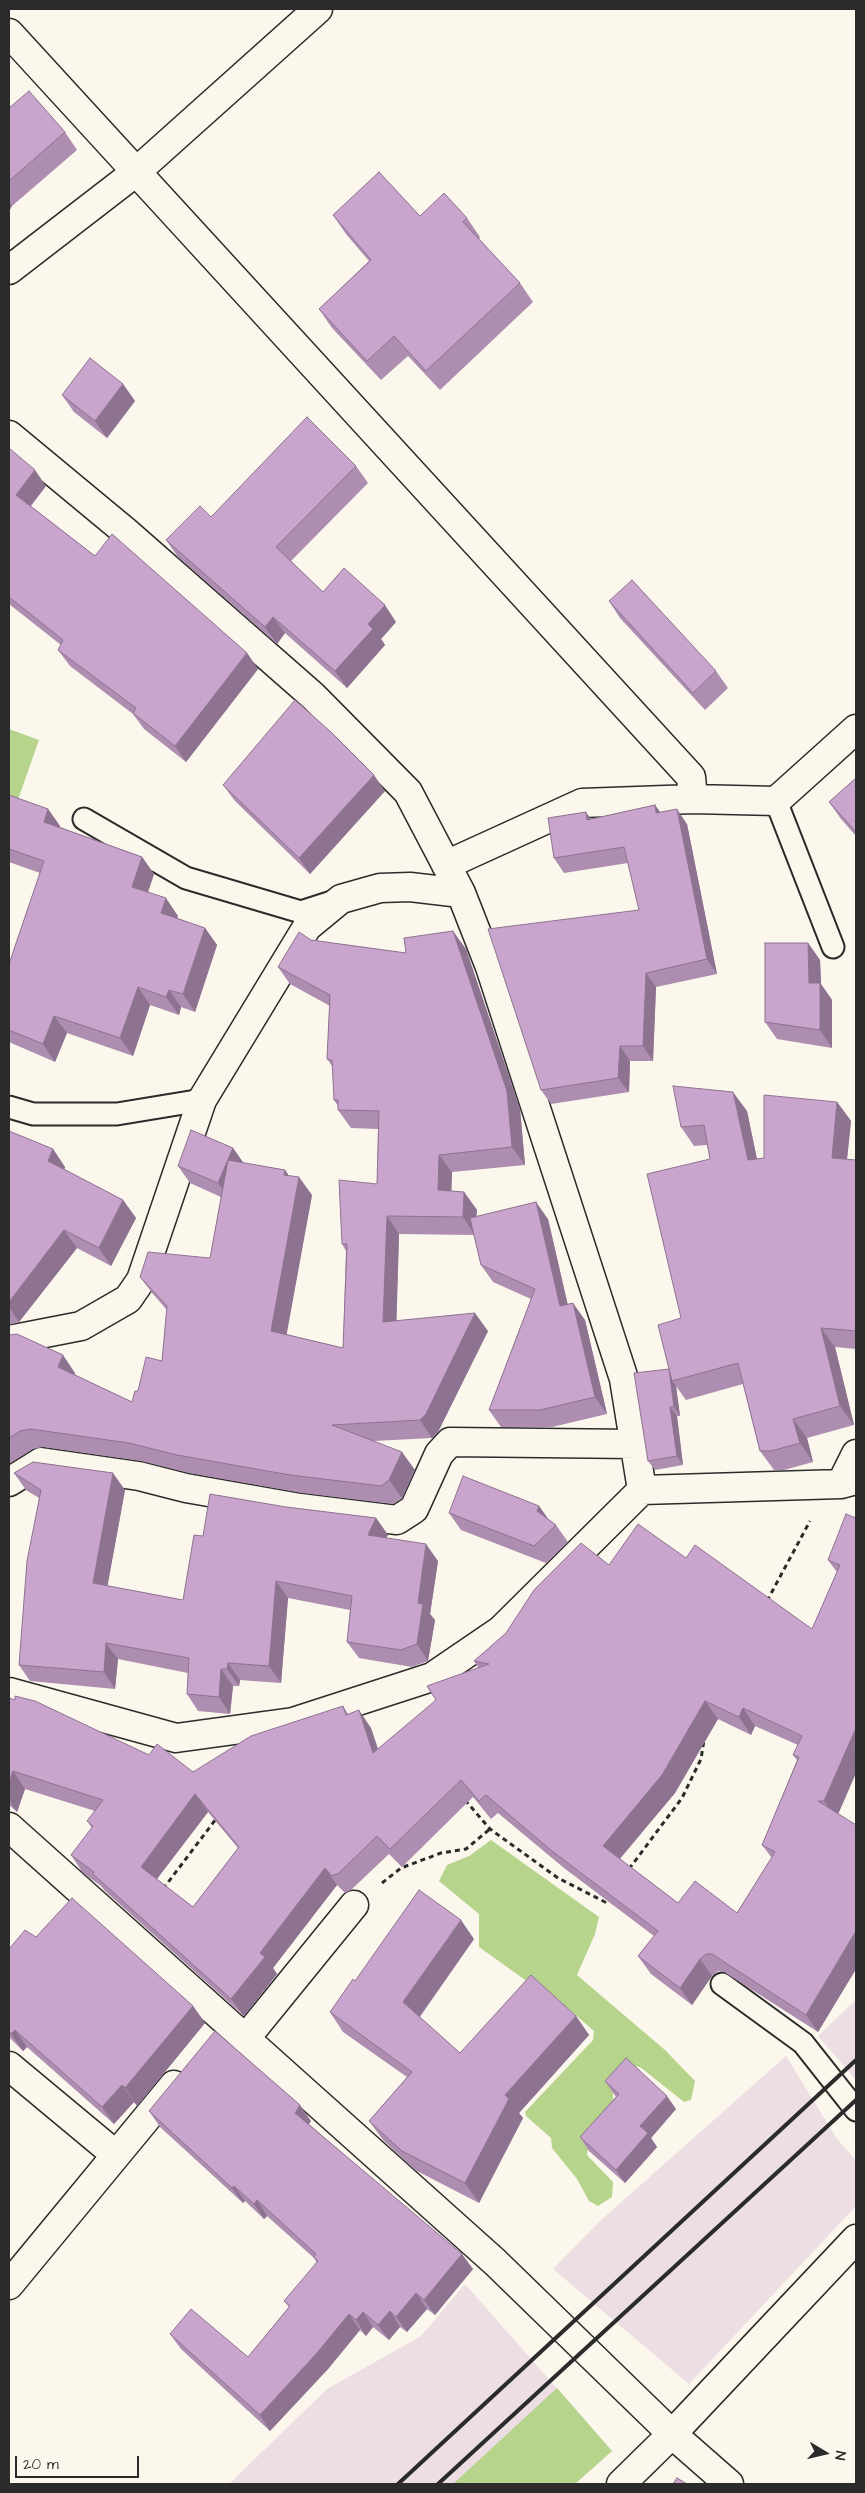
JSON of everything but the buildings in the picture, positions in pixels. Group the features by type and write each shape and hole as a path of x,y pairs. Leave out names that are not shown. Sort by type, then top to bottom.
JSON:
{"street":[{"path":"9,270 136,172 318,9"},
{"path":"9,33 692,777 694,799"},
{"path":"9,435 126,532 313,696 408,792 461,893 490,967 624,1379 642,1490"},
{"path":"446,865 582,803 694,799 776,801 856,729"},
{"path":"9,1340 81,1326 128,1299 141,1280 202,1100 307,928 341,899 380,888 410,888 461,893"},
{"path":"9,1482 41,1462 139,1476 186,1488 300,1508 397,1520 414,1509 439,1454 450,1442 635,1444"},
{"path":"9,1692 176,1738 293,1722 432,1677 501,1630 642,1490 842,1483 856,1454"},
{"path":"9,1828 495,2262 672,2434 729,2484"},
{"path":"208,2044 236,2031 354,1905"},
{"path":"9,2066 116,2155"},
{"path":"9,2285 189,2066"},
{"path":"621,2484 672,2434 856,2239"}],"lane":[{"path":"776,801 833,947"},
{"path":"84,819 186,878 301,912 341,899"},
{"path":"9,1107 34,1114 117,1114 202,1100"},
{"path":"722,1984 803,2043 856,2110"}],"path":[{"path":"764,1605 842,1483"},
{"path":"628,1870 682,1798 701,1759 705,1732"},
{"path":"465,1799 490,1829 558,1878 605,1902 611,1894"},
{"path":"129,1935 222,1812"},
{"path":"354,1905 401,1868 441,1853 466,1849 490,1829"}],"shaded area":[{"path":"856,2000 856,2080 818,2036"},
{"path":"786,2056 837,2139 856,2160 856,2206 689,2384 553,2269 600,2221"},
{"path":"465,2284 612,2451 575,2484 229,2484 327,2389 421,2336"}],"green space":[{"path":"9,729 39,740 15,808 9,806"},
{"path":"491,1840 599,1917 595,1934 577,1975 665,2050 695,2081 691,2100 684,2102 640,2067 630,2066 613,2091 613,2098 621,2107 588,2149 587,2155 613,2182 612,2197 598,2206 589,2201 577,2179 552,2148 551,2138 526,2116 525,2112 593,2040 594,2031 547,1990 535,1987 479,1947 479,1914 439,1881 447,1865 469,1856"},
{"path":"557,2388 612,2451 575,2484 453,2484"}],"railway":[{"path":"398,2484 856,2060"},
{"path":"438,2484 856,2100"}]}
